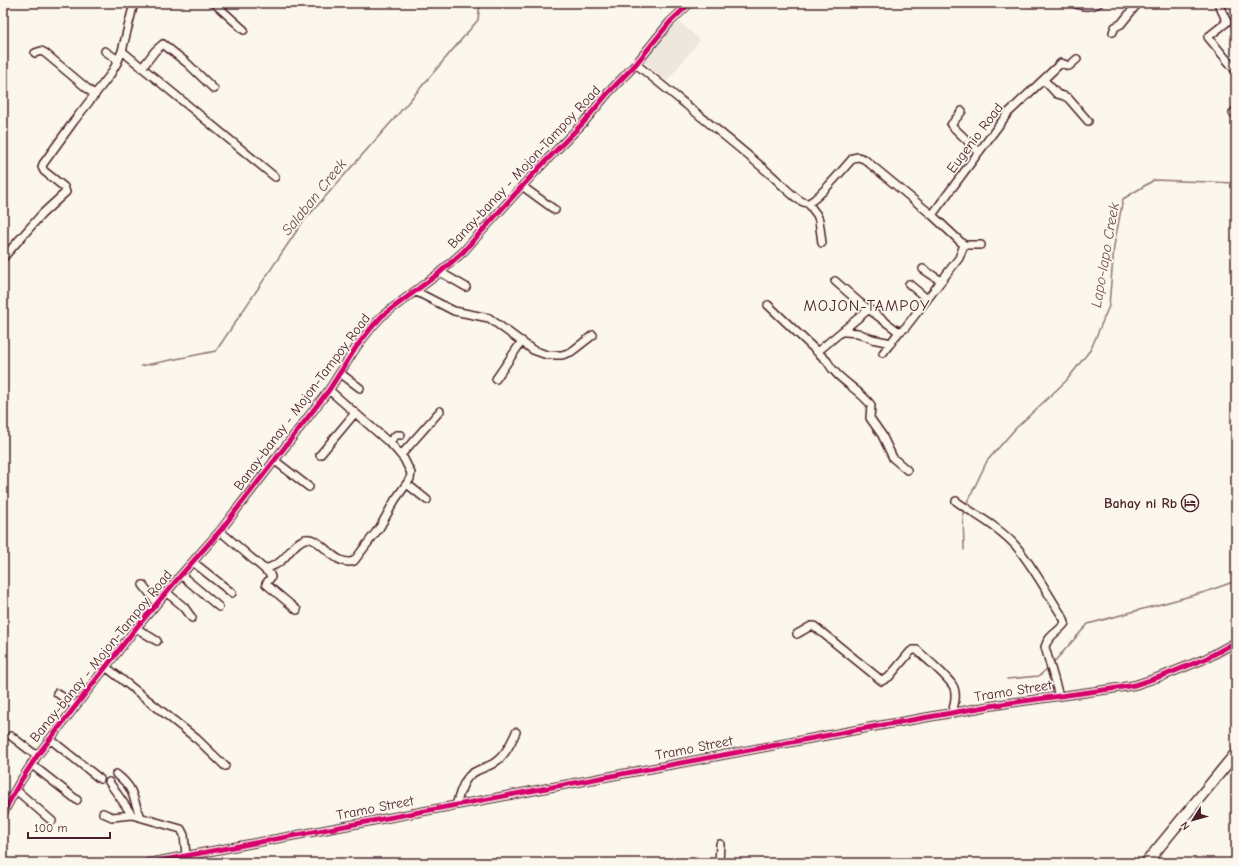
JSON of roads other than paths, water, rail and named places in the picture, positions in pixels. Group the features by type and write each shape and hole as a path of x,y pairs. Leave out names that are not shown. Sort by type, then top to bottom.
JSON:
{"highway":[{"path":"1146,863 1236,754"}],"street":[{"path":"3,258 42,214 66,192 64,187 44,170 42,167 43,164 110,75 122,51 134,3"},
{"path":"214,3 244,30"},
{"name":"Banay-banay - Mojon-Tampoy Road","path":"3,813 37,756 136,628 220,531 329,390 357,346 372,327 382,316 440,272 463,252 522,186 636,64 670,22 690,3"},
{"path":"1076,4 1085,7 1094,6 1099,3"},
{"path":"1113,32 1115,27 1121,24 1138,3"},
{"path":"1218,3 1227,22 1208,35 1208,37 1236,71"},
{"path":"142,68 160,45 164,44 187,63 214,89"},
{"path":"35,53 41,51 45,53 95,95"},
{"path":"104,51 118,60"},
{"path":"122,51 275,177"},
{"name":"Eugenio Road","path":"932,216 1008,113 1062,63 1069,66 1077,59"},
{"path":"636,64 771,174 797,199 808,203 819,220 822,243"},
{"path":"1044,80 1057,94 1068,98 1088,121"},
{"path":"962,111 951,125 979,152"},
{"path":"808,203 825,190 853,158 858,157 864,159 964,245 981,245"},
{"path":"522,186 555,210"},
{"path":"883,353 899,332 905,328 959,258 964,245"},
{"path":"923,269 941,281"},
{"path":"440,272 466,287"},
{"path":"835,281 899,332"},
{"path":"909,284 927,299"},
{"path":"415,291 454,311 482,318 489,318 533,350 541,354 562,356 571,352 593,335"},
{"path":"768,305 827,361 832,369 871,405 870,418 882,435 893,458 908,470"},
{"path":"817,352 869,309"},
{"path":"846,332 858,333 872,339 891,342"},
{"path":"496,379 522,341"},
{"path":"340,373 360,388"},
{"path":"266,570 281,561 297,544 307,539 314,540 343,561 354,561 380,527 395,500 410,480 411,473 401,455 389,442 329,390"},
{"path":"401,455 440,411"},
{"path":"320,455 355,413"},
{"path":"389,442 396,435 401,435"},
{"path":"274,460 309,488"},
{"path":"407,484 427,500"},
{"path":"956,501 1014,544 1025,558 1064,619 1065,623 1051,636 1046,647 1059,696"},
{"path":"220,531 266,570 271,576 266,584 297,610"},
{"path":"193,562 232,593"},
{"path":"181,575 219,607"},
{"path":"143,585 157,603"},
{"path":"166,592 184,607 192,618"},
{"path":"797,634 814,626 882,681 889,678 910,652 917,650 950,681 955,689 955,699 952,713"},
{"path":"136,628 157,641"},
{"name":"Tramo Street","path":"149,863 952,713 1111,689 1165,676 1207,658 1236,642"},
{"path":"106,667 197,739 225,766"},
{"path":"57,693 75,706"},
{"path":"456,805 464,782 468,777 494,763 500,758 508,748 516,732"},
{"path":"11,736 37,756"},
{"path":"50,739 100,779"},
{"path":"31,764 77,800"},
{"path":"116,774 125,781 132,790 135,805 141,817"},
{"path":"109,782 132,815"},
{"path":"16,790 52,821"},
{"path":"103,813 112,817 132,815 181,829 184,835 186,855"},
{"path":"719,863 720,844"}],"waterway":[{"name":"Salaban Creek","path":"141,366 216,351 302,223 394,119 478,20 480,3"},
{"name":"Lapo-lapo Creek","path":"966,505 987,461 1015,429 1066,381 1091,349 1109,306 1114,246 1123,199 1154,180 1236,183"},
{"name":"Lapo-lapo Creek","path":"963,510 964,550"},
{"path":"1052,664 1088,624 1205,592 1236,581"},
{"path":"1007,679 1039,676 1048,668"}],"place":[{"name":"Bahay ni Rb","path":"1190,503"}],"district":[{"name":"MOJON-TAMPOY","path":"867,306"}]}
